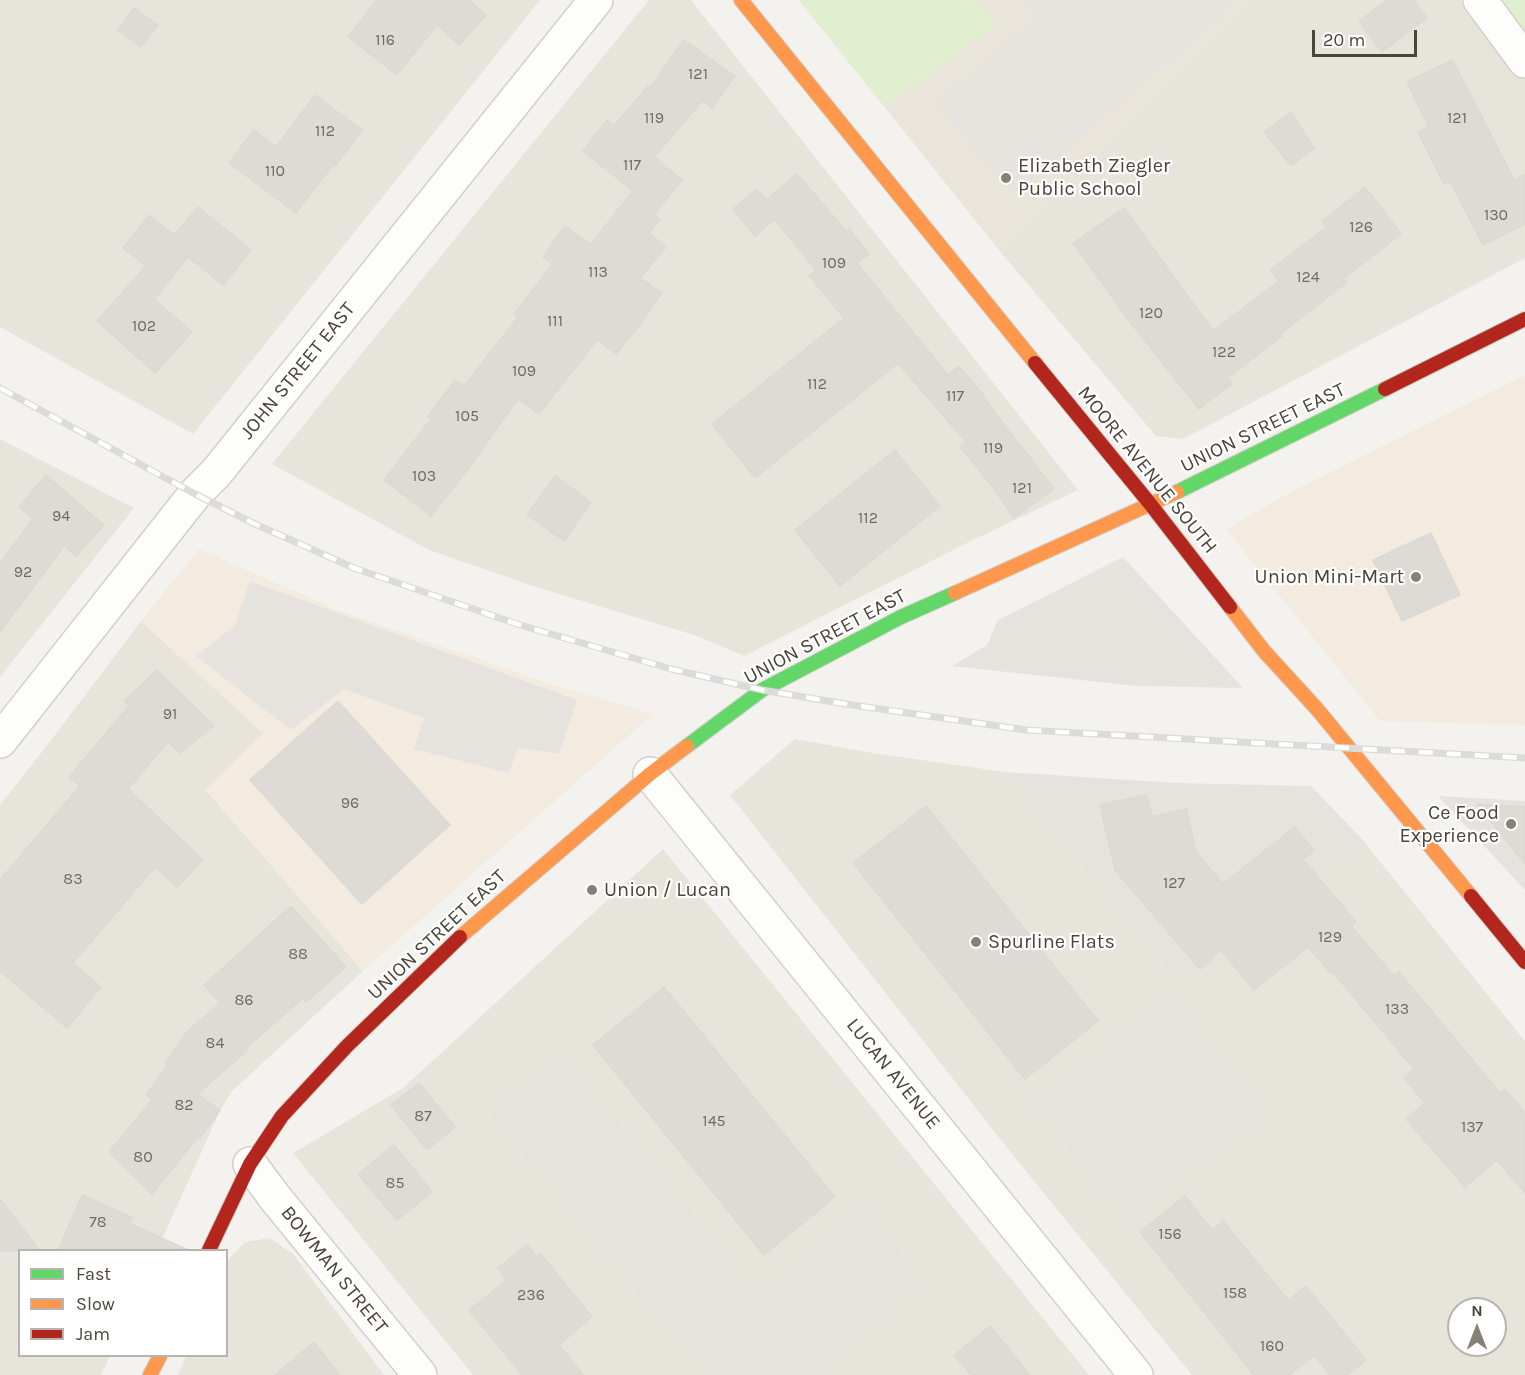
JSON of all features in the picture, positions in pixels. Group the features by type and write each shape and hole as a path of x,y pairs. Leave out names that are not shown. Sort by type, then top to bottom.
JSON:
{"street":[{"name":"JOHN STREET EAST","path":"0,741 195,494 216,473 596,0"},
{"name":"MOORE AVENUE SOUTH","path":"741,0 1151,505 1264,651 1317,709 1525,962"},
{"path":"1480,0 1525,61"},
{"name":"UNION STREET EAST","path":"210,1249 250,1164 282,1116 347,1046 467,930 650,774 762,690 901,617 1151,505 1525,319"},
{"name":"LUCAN AVENUE","path":"650,774 1136,1375"},
{"name":"BOWMAN STREET","path":"250,1164 420,1375"},
{"path":"150,1375 159,1357"}],"shaded area":[{"path":"0,0 540,0 193,434 0,327"},
{"path":"649,0 691,0 1078,490 969,542 744,656 694,635 536,587 429,550 272,464"},
{"name":"Elizabeth Ziegler Public School","path":"799,0 1249,0 1232,20 998,249"},
{"path":"1021,0 1236,0 1219,20 1013,194 935,103 1036,17"},
{"path":"1249,0 1525,0 1525,258 1183,439 1156,436 998,249 1232,20"},
{"path":"1525,375 1525,725 1380,721 1226,529 1291,492"},
{"path":"0,439 134,508 0,677"},
{"path":"199,549 335,609 548,683 653,714 363,971 206,789 263,733 141,621"},
{"path":"1123,557 1243,688 1137,686 952,666 987,645 998,620"},
{"path":"250,581 577,700 559,754 518,748 509,773 414,749 424,718 344,689 291,730 196,656 235,625"},
{"path":"141,621 263,733 206,790 363,971 231,1092 220,1111 157,1249 18,1249 18,1357 110,1357 101,1375 0,1375 0,805"},
{"path":"795,739 1005,772 1184,984 1361,838 1525,1041 1525,1375 1192,1375 1012,1154 730,795"},
{"path":"1005,772 1176,783 1311,786 1361,838 1184,985"},
{"path":"1438,796 1525,801 1525,890"},
{"path":"663,849 1089,1375 473,1375 293,1153 403,1088"},
{"path":"1173,994 1264,1111 1126,1219 1035,1103"},
{"path":"563,1058 756,1293 861,1208 922,1282 809,1375 707,1375 493,1115"},
{"path":"270,1238 293,1254 384,1375 178,1375 186,1357 228,1357 228,1260 245,1242"}],"green space":[{"path":"799,0 976,0 996,25 885,107"},
{"path":"1502,0 1525,0 1525,30"}],"building":[{"path":"377,0 469,0 486,15 459,45 437,25 397,75 348,37"},
{"path":"1387,0 1413,0 1427,18 1382,52 1359,21"},
{"path":"134,8 158,25 141,47 118,30"},
{"path":"684,40 735,76 712,108 702,101 654,157 682,180 654,214 660,219 649,233 666,247 640,278 662,293 616,354 597,340 539,414 518,399 431,516 384,480 432,418 428,416 455,380 464,386 518,317 514,314 553,264 543,257 565,226 591,244 633,191 583,151 607,120 614,126 648,86 650,88"},
{"path":"1452,60 1514,180 1525,174 1525,224 1483,245 1450,181 1444,184 1418,132 1429,127 1407,82"},
{"path":"315,95 362,130 296,213 229,163 254,130 276,147"},
{"path":"1291,112 1314,148 1291,166 1264,132"},
{"path":"797,174 846,231 849,229 869,254 857,263 948,375 959,366 1054,489 1014,518 992,486 960,447 966,442 898,363 755,478 712,424 844,318 809,275 816,270 774,219 755,236 733,209 757,189 766,200"},
{"path":"1365,187 1401,234 1343,279 1346,283 1228,378 1232,384 1199,409 1131,323 1073,243 1124,208 1213,331 1279,281 1270,270 1327,227 1322,221"},
{"path":"198,207 251,250 223,285 188,257 154,299 192,332 155,373 97,321 146,266 123,248 149,215 174,235"},
{"path":"895,450 940,506 840,586 795,530"},
{"path":"46,475 104,525 76,556 64,546 0,632 0,563 33,519 19,507"},
{"path":"555,476 591,502 564,541 527,515"},
{"name":"Union Mini-Mart","path":"1431,533 1460,595 1402,621 1373,560"},
{"path":"157,670 214,726 180,753 168,742 128,789 203,860 177,887 155,867 73,963 101,987 67,1028 0,971 0,880 80,786 69,777 129,706 124,701"},
{"path":"338,701 450,825 362,904 250,780"},
{"path":"1146,795 1152,817 1186,809 1196,852 1223,884 1295,827 1314,851 1303,859 1356,922 1351,926 1394,976 1399,972 1500,1093 1505,1089 1525,1113 1525,1193 1497,1160 1465,1187 1406,1119 1425,1103 1404,1078 1414,1069 1332,971 1330,972 1308,947 1254,990 1221,950 1200,969 1115,870 1100,805"},
{"path":"1477,804 1525,807 1525,864"},
{"name":"Spurline Flats","path":"926,806 1098,1021 1025,1079 853,863"},
{"path":"291,906 346,967 306,1002 303,998 197,1094 220,1110 199,1139 197,1138 152,1194 109,1152 153,1099 146,1095 168,1065 165,1063 188,1031 220,1003 204,985"},
{"path":"664,987 835,1197 764,1255 593,1045"},
{"path":"419,1083 455,1127 427,1150 391,1105"},
{"path":"394,1145 432,1192 397,1220 358,1174"},
{"path":"82,1195 133,1218 129,1223 186,1249 59,1249"},
{"path":"1185,1196 1212,1230 1223,1221 1288,1300 1306,1286 1366,1360 1347,1375 1330,1375 1314,1355 1289,1375 1254,1375 1140,1232"},
{"path":"0,1199 38,1249 0,1251"},
{"path":"527,1245 536,1256 540,1253 592,1317 559,1345 583,1375 522,1375 469,1310 507,1280 498,1268"},
{"path":"990,1326 1030,1375 971,1375 954,1355"},
{"path":"314,1342 340,1375 275,1375"}],"railway":[{"path":"0,388 195,494 255,524 354,568 520,625 671,669 762,690 1026,730 1525,758"}],"traffic: fast":[{"path":"1177,492 1385,389"},
{"path":"687,746 762,690 901,617 955,593"}],"traffic: slow":[{"path":"741,0 1035,363"},
{"path":"955,593 1177,492"},
{"path":"1230,607 1264,651 1317,709 1471,896"},
{"path":"460,937 650,774 687,746"},
{"path":"150,1375 159,1357"}],"traffic: jam":[{"path":"1385,389 1525,319"},
{"path":"1035,363 1151,505 1230,607"},
{"path":"1471,896 1525,962"},
{"path":"209,1249 250,1164 282,1116 347,1046 460,937"}],"place":[{"name":"Elizabeth Ziegler Public School","path":"1006,178"},
{"name":"Union Mini-Mart","path":"1416,577"},
{"name":"Ce Food Experience","path":"1511,824"},
{"name":"Union / Lucan","path":"592,890"},
{"name":"Spurline Flats","path":"976,942"}]}
